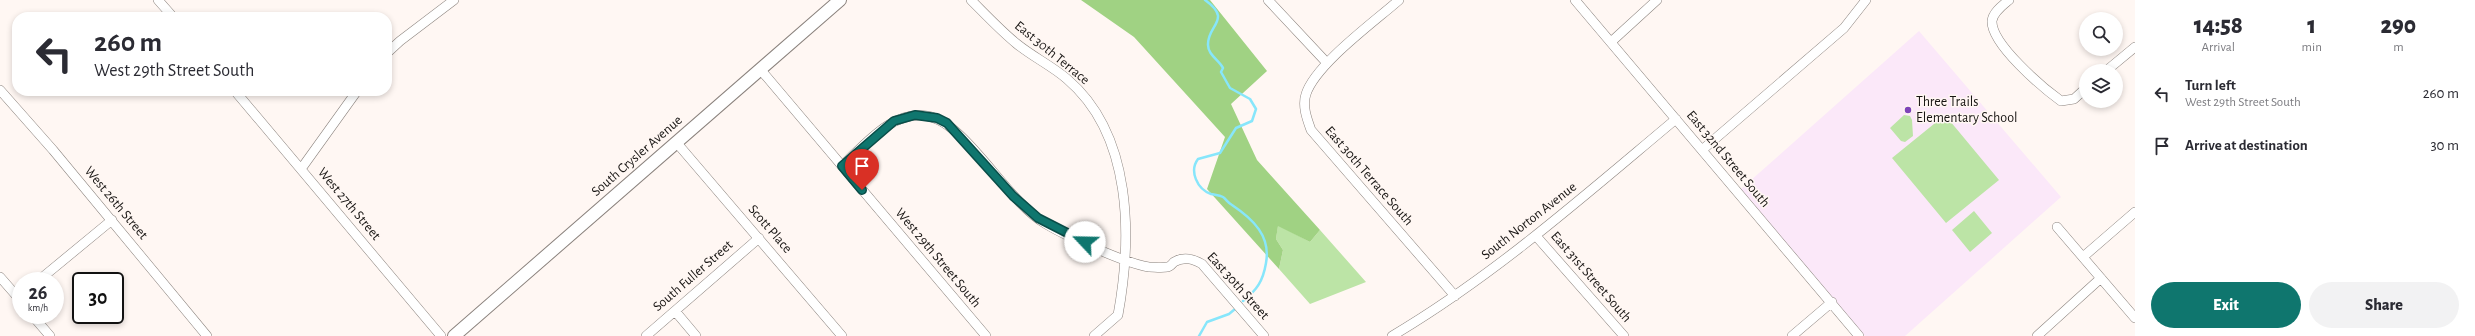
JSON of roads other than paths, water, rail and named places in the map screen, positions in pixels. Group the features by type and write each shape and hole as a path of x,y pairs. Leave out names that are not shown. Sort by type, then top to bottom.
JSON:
{"main road":[{"name":"South Crysler Avenue","path":"454,336 840,0"}],"street":[{"path":"158,0 169,12"},
{"path":"392,49 454,0"},
{"name":"East 30th Terrace","path":"971,0 1018,45 1067,79 1098,115 1112,146 1123,186 1126,222 1123,259 1123,290 1118,316 1094,336"},
{"path":"1268,0 1327,63"},
{"name":"East 30th Terrace South","path":"1399,0 1327,63 1312,80 1306,95 1305,114 1311,130 1455,296"},
{"name":"East 32nd Street South","path":"1575,0 1832,302 1859,336"},
{"path":"1611,42 1657,0"},
{"path":"1702,150 1844,28 1866,0"},
{"path":"2009,0 1997,10 1992,19 1993,32 2021,66 2061,101 2068,101 2079,93"},
{"path":"2114,64 2135,47"},
{"name":"West 29th Street South","path":"760,69 986,336"},
{"name":"West 26th Street","path":"0,90 112,220 208,336"},
{"name":"West 27th Street","path":"239,96 441,336"},
{"path":"301,169 353,96"},
{"path":"842,166 894,121 915,115 937,118 954,129 1013,196 1038,218 1123,259"},
{"name":"South Norton Avenue","path":"1392,336 1455,296 1536,236 1676,119"},
{"name":"Scott Place","path":"676,142 842,336"},
{"path":"2083,257 2135,212"},
{"path":"49,272 112,220"},
{"path":"2057,227 2135,318"},
{"name":"East 31st Street South","path":"1536,236 1621,335"},
{"name":"South Fuller Street","path":"646,336 759,238"},
{"name":"East 30th Street","path":"1123,259 1148,266 1169,267 1184,258 1194,259 1202,264 1264,336"},
{"path":"0,277 12,290"},
{"path":"2037,336 2101,278"},
{"path":"1792,336 1832,302"},
{"path":"675,311 696,336"},
{"path":"40,324 50,336"}],"waterway":[{"path":"1205,0 1213,7 1218,18 1209,38 1208,49 1223,68 1221,72 1230,88 1250,99 1256,109 1252,121 1236,128 1220,153 1198,159 1194,169 1194,174 1198,184 1206,192 1224,198 1240,210 1253,222 1263,236 1267,253 1263,275 1256,289 1243,301"},
{"path":"1199,336 1207,322 1229,314 1235,309"}],"place":[{"name":"Three Trails Elementary School","path":"1908,110"}]}
